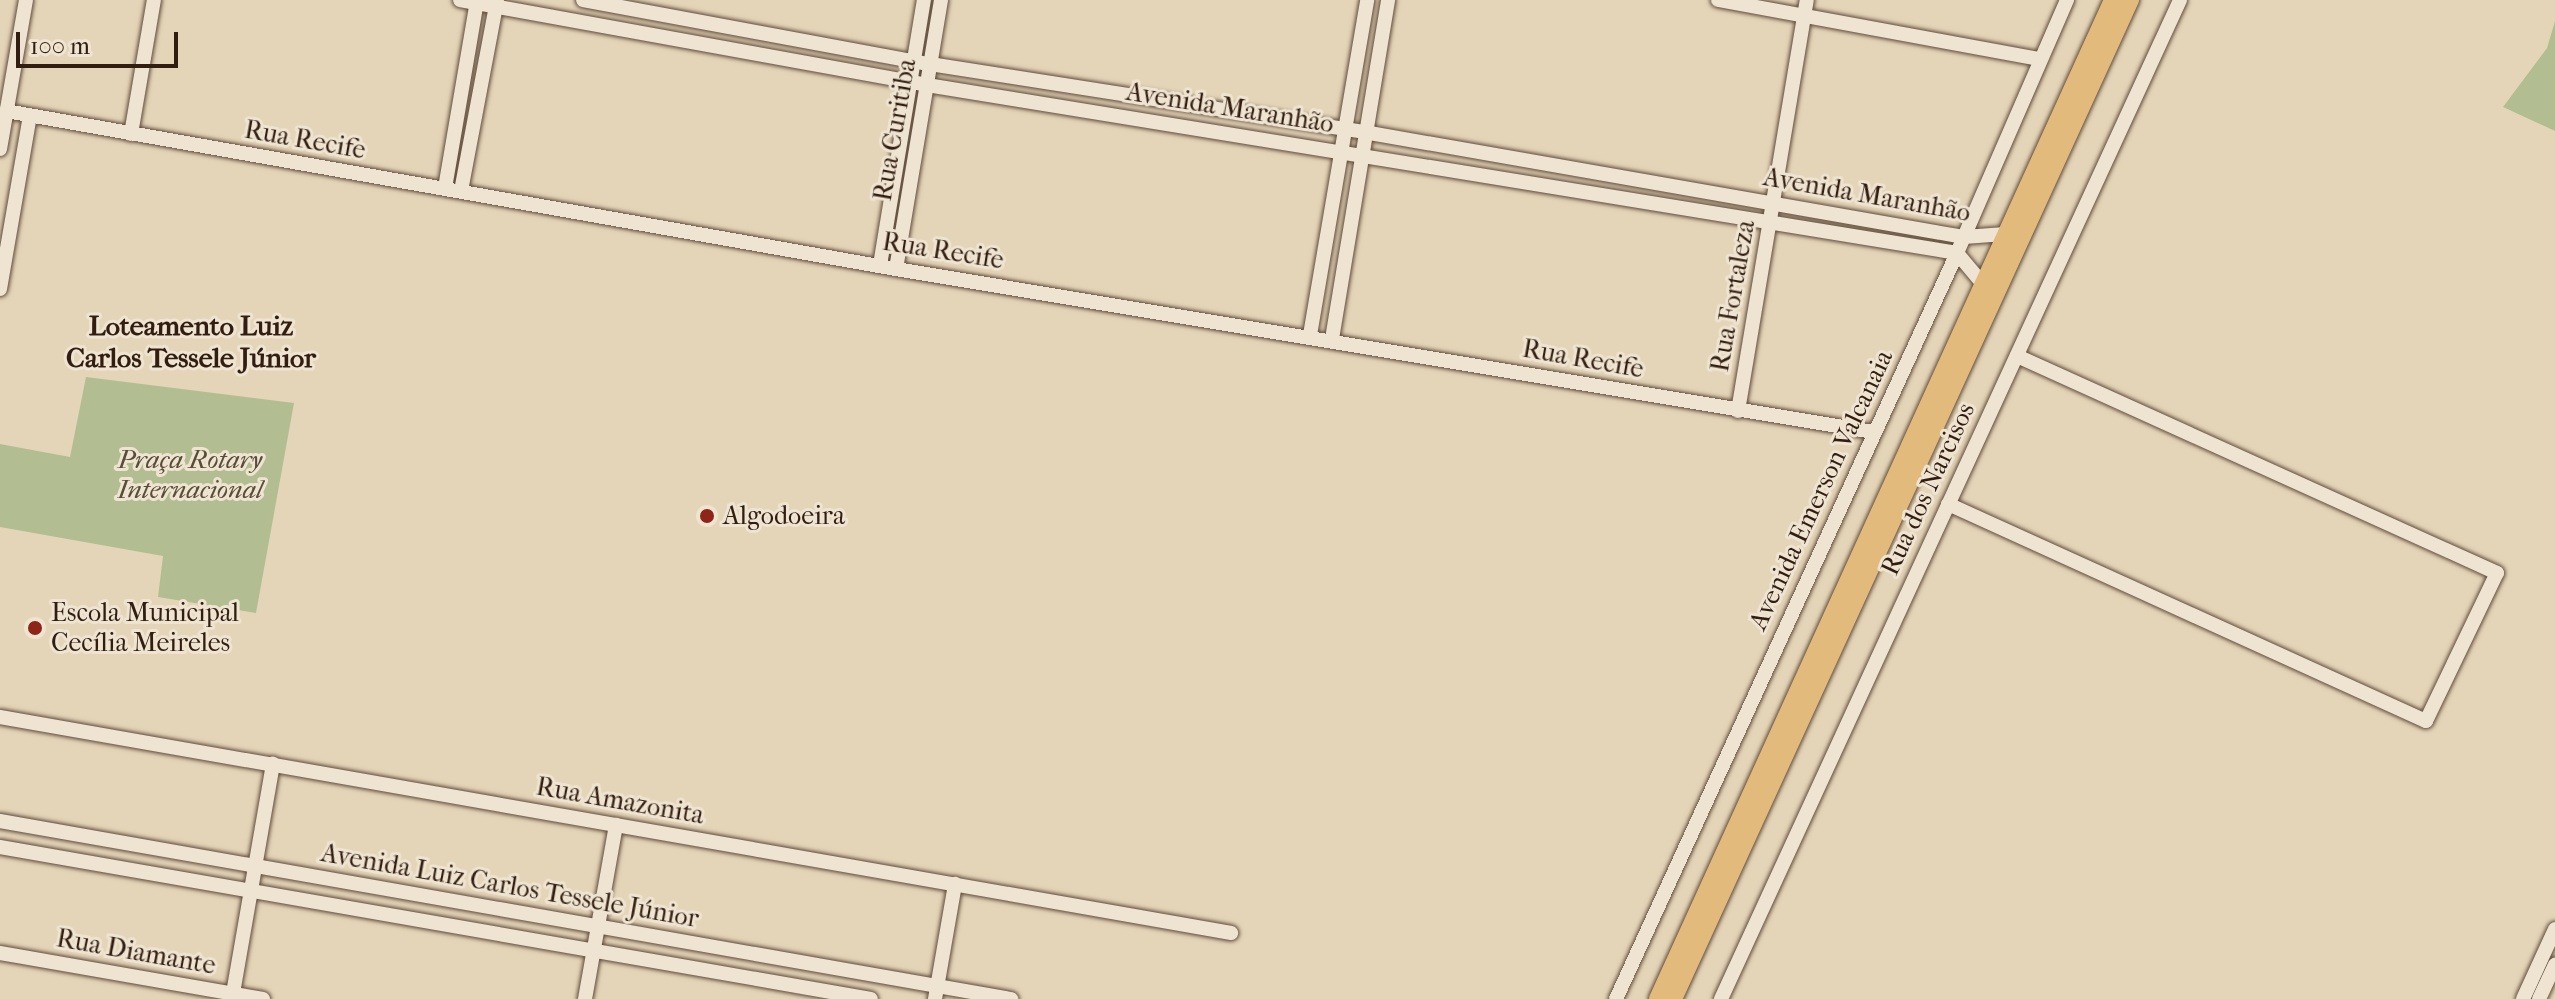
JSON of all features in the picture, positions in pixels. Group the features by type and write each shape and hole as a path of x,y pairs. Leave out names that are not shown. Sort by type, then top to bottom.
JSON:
{"main road":[{"path":"1658,999 2113,0"},
{"path":"1673,999 2130,0"}],"street":[{"path":"0,149 26,0"},
{"path":"131,134 154,0"},
{"name":"Avenida Maranhão","path":"460,0 476,9 496,5 927,85 1361,153 1957,253"},
{"name":"Avenida Maranhão","path":"583,0 930,64 1364,132 1964,237 2005,234"},
{"name":"Rua Curitiba","path":"880,265 924,0"},
{"name":"Rua Curitiba","path":"896,269 941,0"},
{"path":"1310,335 1367,0"},
{"path":"1332,339 1388,0"},
{"path":"1718,0 1806,7 2040,59"},
{"name":"Avenida Emerson Valcanaia","path":"1616,999 1957,253 2067,0"},
{"name":"Rua dos Narcisos","path":"1721,999 2180,0"},
{"path":"461,191 496,5"},
{"name":"Rua Fortaleza","path":"1738,411 1806,7"},
{"path":"445,188 476,9"},
{"name":"Rua Recife","path":"6,111 896,269 1310,335 1873,432"},
{"path":"0,289 30,116"},
{"path":"1957,253 1983,284"},
{"path":"1948,504 2426,721 2497,573 2017,356"},
{"name":"Rua Amazonita","path":"0,717 1231,933"},
{"path":"232,996 273,764"},
{"name":"Avenida Luiz Carlos Tessele Júnior","path":"0,821 598,925 936,992 1011,999"},
{"path":"585,999 616,825"},
{"name":"Avenida Luiz Carlos Tessele Júnior","path":"0,847 871,999"},
{"path":"936,992 955,884"},
{"path":"2523,999 2555,929"},
{"name":"Rua Diamante","path":"0,953 263,999"},
{"path":"2539,999 2555,964"}],"green space":[{"path":"2555,21 2555,131 2503,107 2547,48"},
{"name":"Praça Rotary Internacional","path":"86,377 294,403 256,613 158,597 163,556 0,527 0,444 70,457"}],"place":[{"name":"Algodoeira","path":"707,516"},
{"name":"Escola Municipal Cecília Meireles","path":"35,628"}],"district":[{"name":"Loteamento Luiz Carlos Tessele Júnior","path":"191,342"}]}
